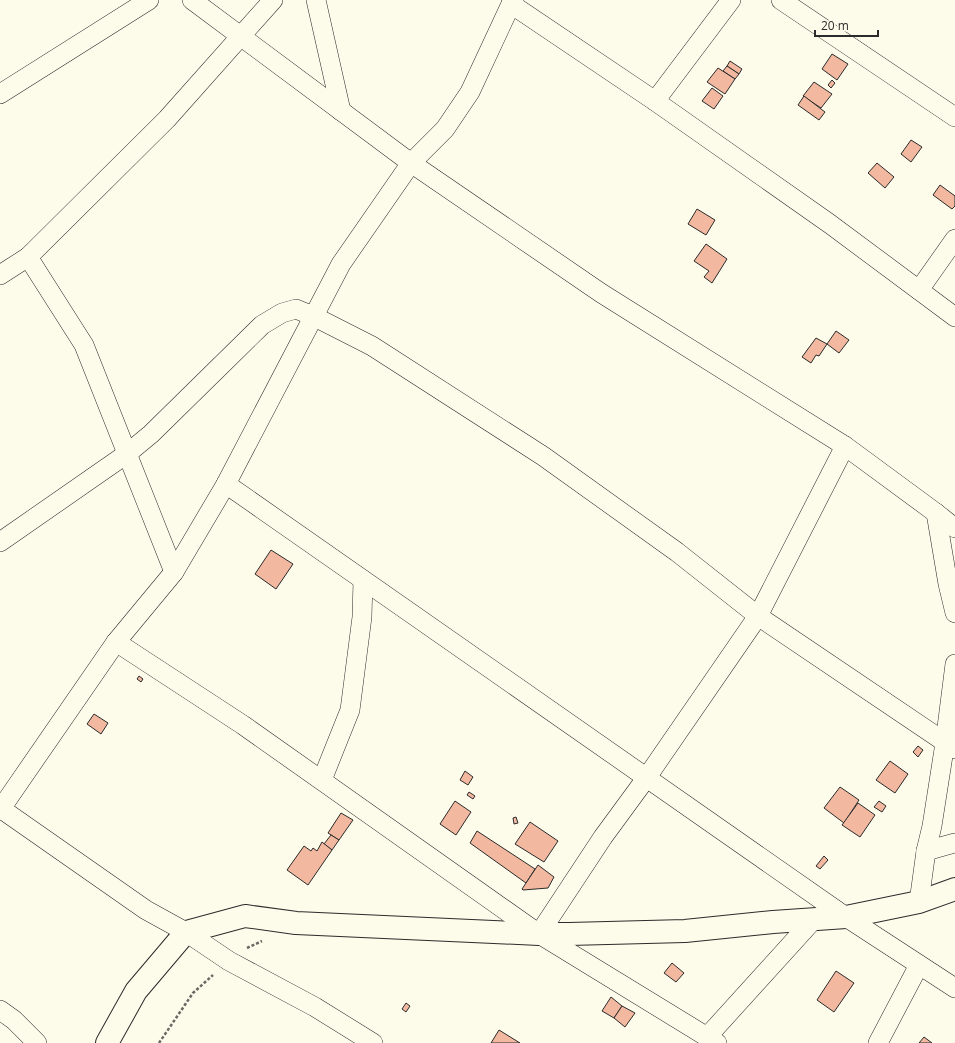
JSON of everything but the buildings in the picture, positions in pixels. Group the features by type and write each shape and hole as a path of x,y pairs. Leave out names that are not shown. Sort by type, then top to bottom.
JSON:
{"street":[{"path":"0,94 149,0"},
{"path":"192,0 411,163 601,293 845,446 955,528"},
{"path":"0,275 28,256 167,119 273,0"},
{"path":"316,0 341,111"},
{"path":"655,101 731,0"},
{"path":"781,0 955,117"},
{"path":"373,1043 315,1007 229,961 186,932 146,910 0,809 116,642 174,572 226,484 341,264 411,163 445,129 470,92 512,2 830,224 955,317"},
{"path":"919,290 955,239"},
{"path":"28,256 84,345 174,572"},
{"path":"0,542 128,453 151,434 262,325 282,313 296,309 372,346 543,456 677,552 758,616 950,746"},
{"path":"539,934 603,838 758,616 845,446"},
{"path":"226,484 846,917 955,988"},
{"path":"936,513 948,584 955,613"},
{"path":"322,780 350,710 362,617 363,580"},
{"path":"116,642 243,724 539,934 712,1040 814,919"},
{"path":"919,902 926,851 950,746 955,664"},
{"path":"926,851 955,843"},
{"path":"107,1043 136,991 186,932 245,916 296,923 539,934 685,931 773,922 846,917 919,902 955,889"},
{"path":"878,1043 920,965"},
{"path":"0,1010 14,1020 37,1043"}]}
